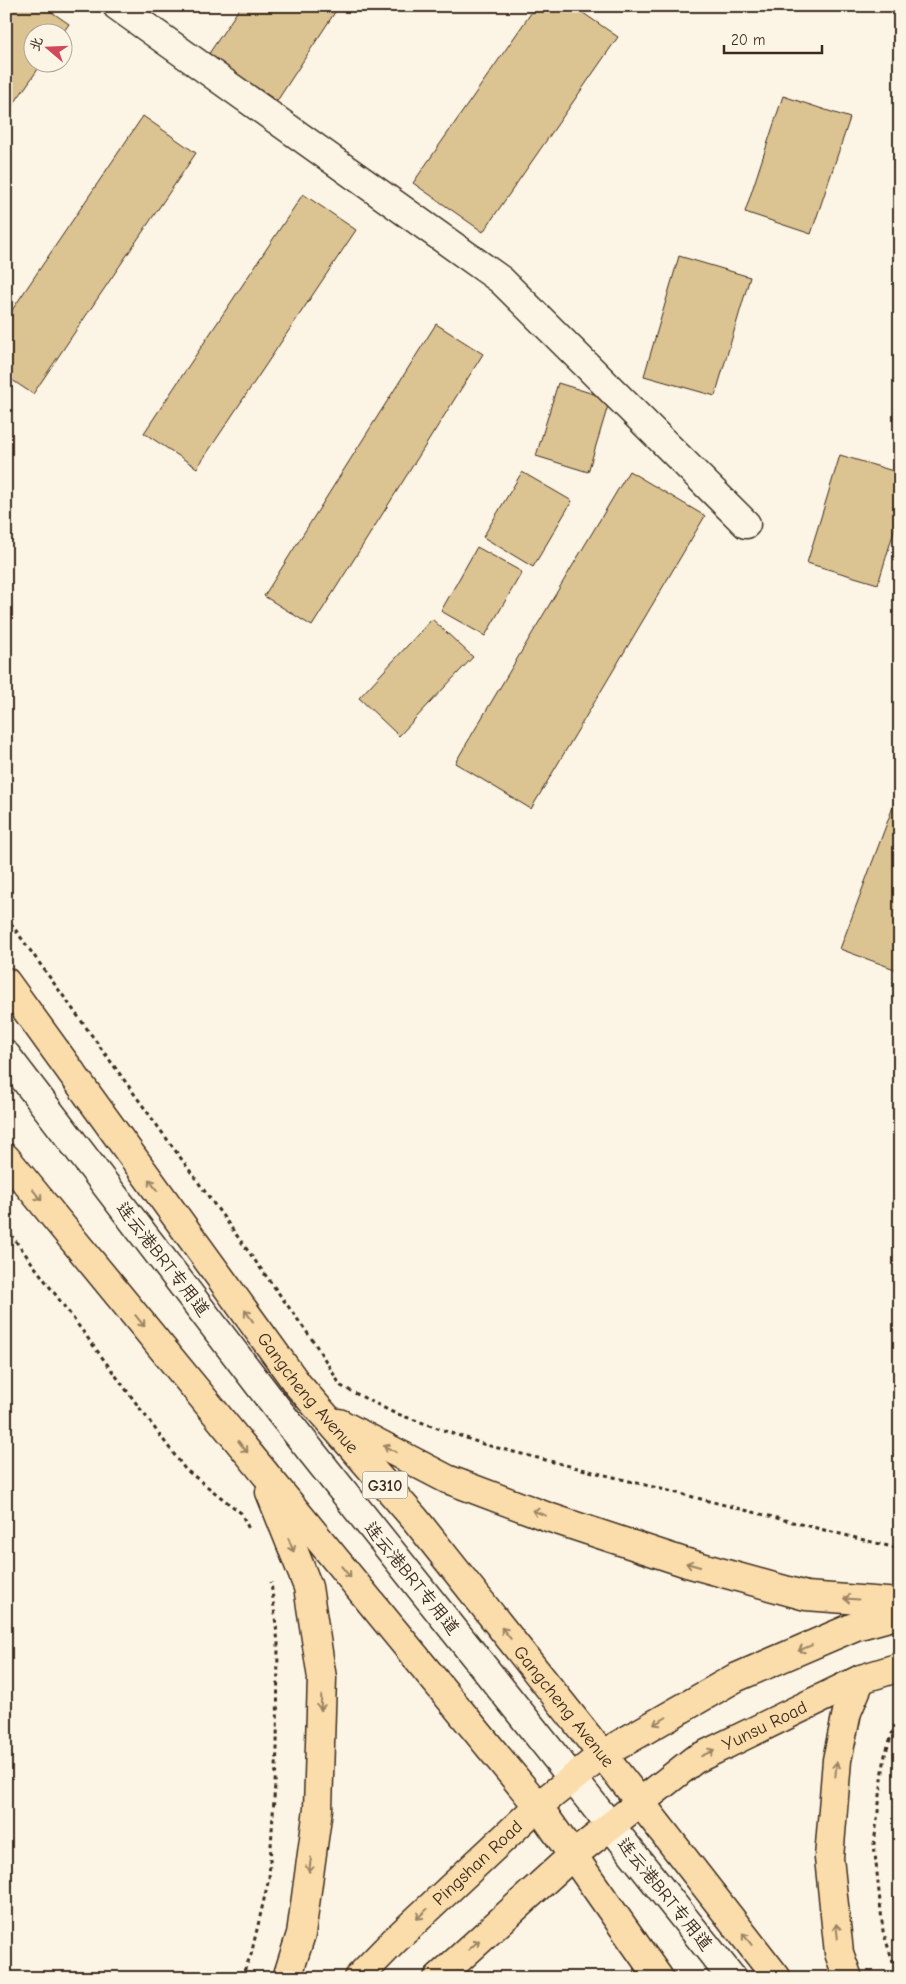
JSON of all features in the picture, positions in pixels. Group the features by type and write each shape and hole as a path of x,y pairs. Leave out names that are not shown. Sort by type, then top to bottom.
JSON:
{"main road":[{"name":"Gangcheng Avenue","path":"6,982 298,1385 415,1519 603,1754 776,1978"},
{"path":"6,1158 538,1806 659,1978"},
{"path":"326,1416 447,1479 548,1517 687,1563 806,1596 900,1603"},
{"path":"260,1467 308,1587 322,1678 318,1809 301,1934 287,1978"},
{"name":"Pingshan Road","path":"358,1978 394,1941 538,1806 603,1754 734,1678 856,1626 900,1614"},
{"name":"Yunsu Road","path":"640,1802 694,1760 861,1679 900,1666"},
{"path":"848,1978 839,1953 829,1858 837,1760 847,1712 861,1679"},
{"path":"438,1978 572,1856 640,1802"}],"street":[{"path":"117,6 147,15 501,280 746,524"},
{"name":"连云港BRT专用道","path":"6,1055 279,1411 732,1978"}],"path":[{"path":"6,916 314,1342 342,1386 392,1412 486,1445 900,1549"},
{"path":"6,1228 185,1469 241,1513 250,1530"},
{"path":"241,1978 251,1955 269,1878 277,1732 278,1643 271,1580"},
{"path":"898,1978 882,1931 874,1844 885,1755 900,1710"}],"building":[{"path":"10,6 43,6 66,22 22,22 22,72 36,72 6,115 6,12"},
{"path":"241,6 339,6 277,101 208,55"},
{"path":"536,6 573,6 618,37 483,232 413,183"},
{"path":"783,96 850,118 811,234 745,212"},
{"path":"143,116 196,153 33,394 6,376 6,319"},
{"path":"303,194 356,230 197,468 144,433"},
{"path":"679,256 750,277 715,396 644,376"},
{"path":"436,324 483,354 312,626 264,596"},
{"path":"558,383 610,399 588,472 536,456"},
{"path":"840,455 900,473 900,511 878,584 807,563"},
{"path":"629,471 705,516 531,809 455,763"},
{"path":"522,472 572,501 533,567 483,537"},
{"path":"477,547 522,572 485,636 441,611"},
{"path":"432,619 473,657 399,736 359,698"},
{"path":"900,788 900,971 840,949"}]}
